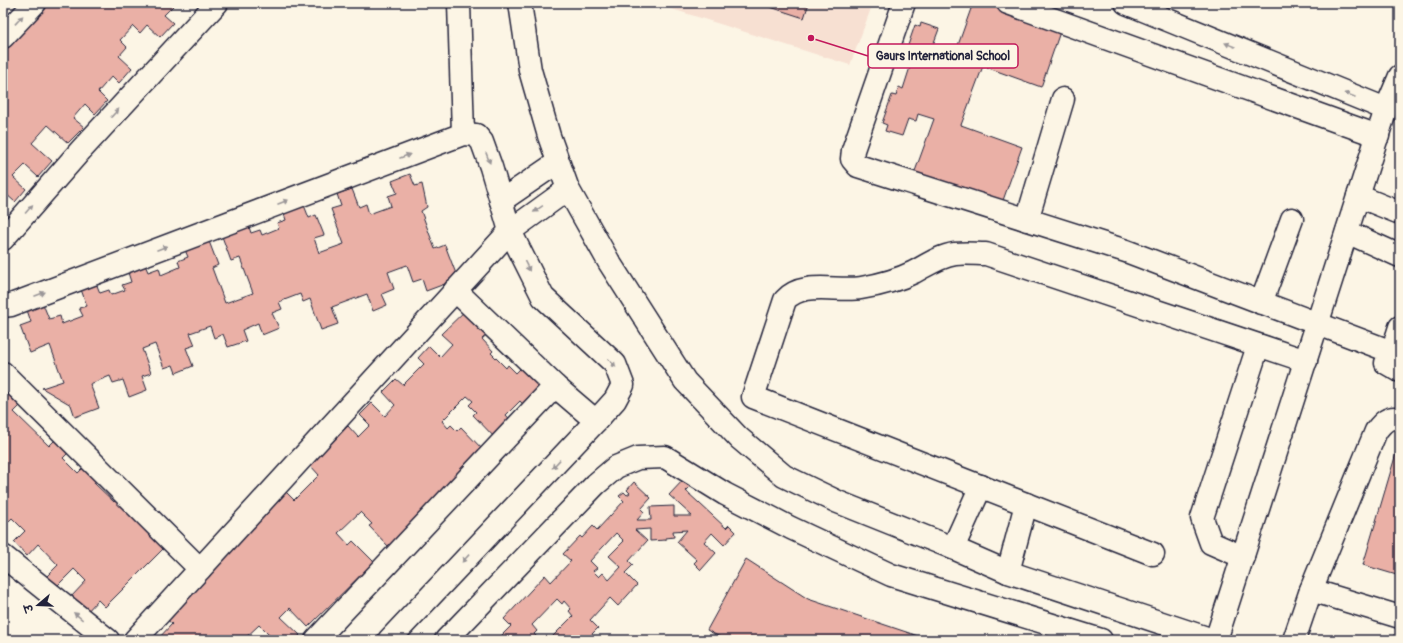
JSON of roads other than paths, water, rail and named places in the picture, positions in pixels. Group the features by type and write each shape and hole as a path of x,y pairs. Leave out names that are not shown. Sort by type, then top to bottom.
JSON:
{"street":[{"path":"3,36 34,3"},
{"path":"3,239 81,150 217,3"},
{"path":"459,3 463,134"},
{"path":"520,3 530,70 558,162 568,189 609,262 685,381 739,438 784,476 838,502 953,548 1008,572 1215,640 1243,557 1386,109 1400,76"},
{"path":"904,3 853,150 852,160 858,166 1126,251 1318,324 1396,362 1400,327"},
{"path":"1008,3 1378,136"},
{"path":"1126,3 1386,109"},
{"path":"1027,220 1063,98"},
{"path":"3,306 18,302 463,134 476,135 482,142 510,231 543,297 615,364 623,385 615,400 596,421 389,640"},
{"path":"501,201 558,162"},
{"path":"135,640 510,231 568,189"},
{"path":"1358,196 1400,213"},
{"path":"1261,303 1292,219"},
{"path":"1347,232 1400,256"},
{"path":"1153,554 753,397 785,300 792,292 802,289 860,288 886,283 913,272 931,261 955,254 986,254 1306,361"},
{"path":"455,290 555,386 596,421"},
{"path":"1243,557 1211,543 1202,518 1258,346"},
{"path":"3,373 200,569"},
{"path":"316,640 555,386"},
{"path":"1294,640 1311,590 1376,431 1383,422 1395,417 1400,419"},
{"path":"446,640 596,484 616,467 638,458 666,457 725,494 791,528 891,575 1101,640"},
{"path":"953,548 981,486"},
{"path":"1008,572 1026,504"},
{"path":"3,556 108,640"},
{"path":"1311,590 1400,617"}],"place":[{"name":"Gaurs International School","path":"811,38"}]}
